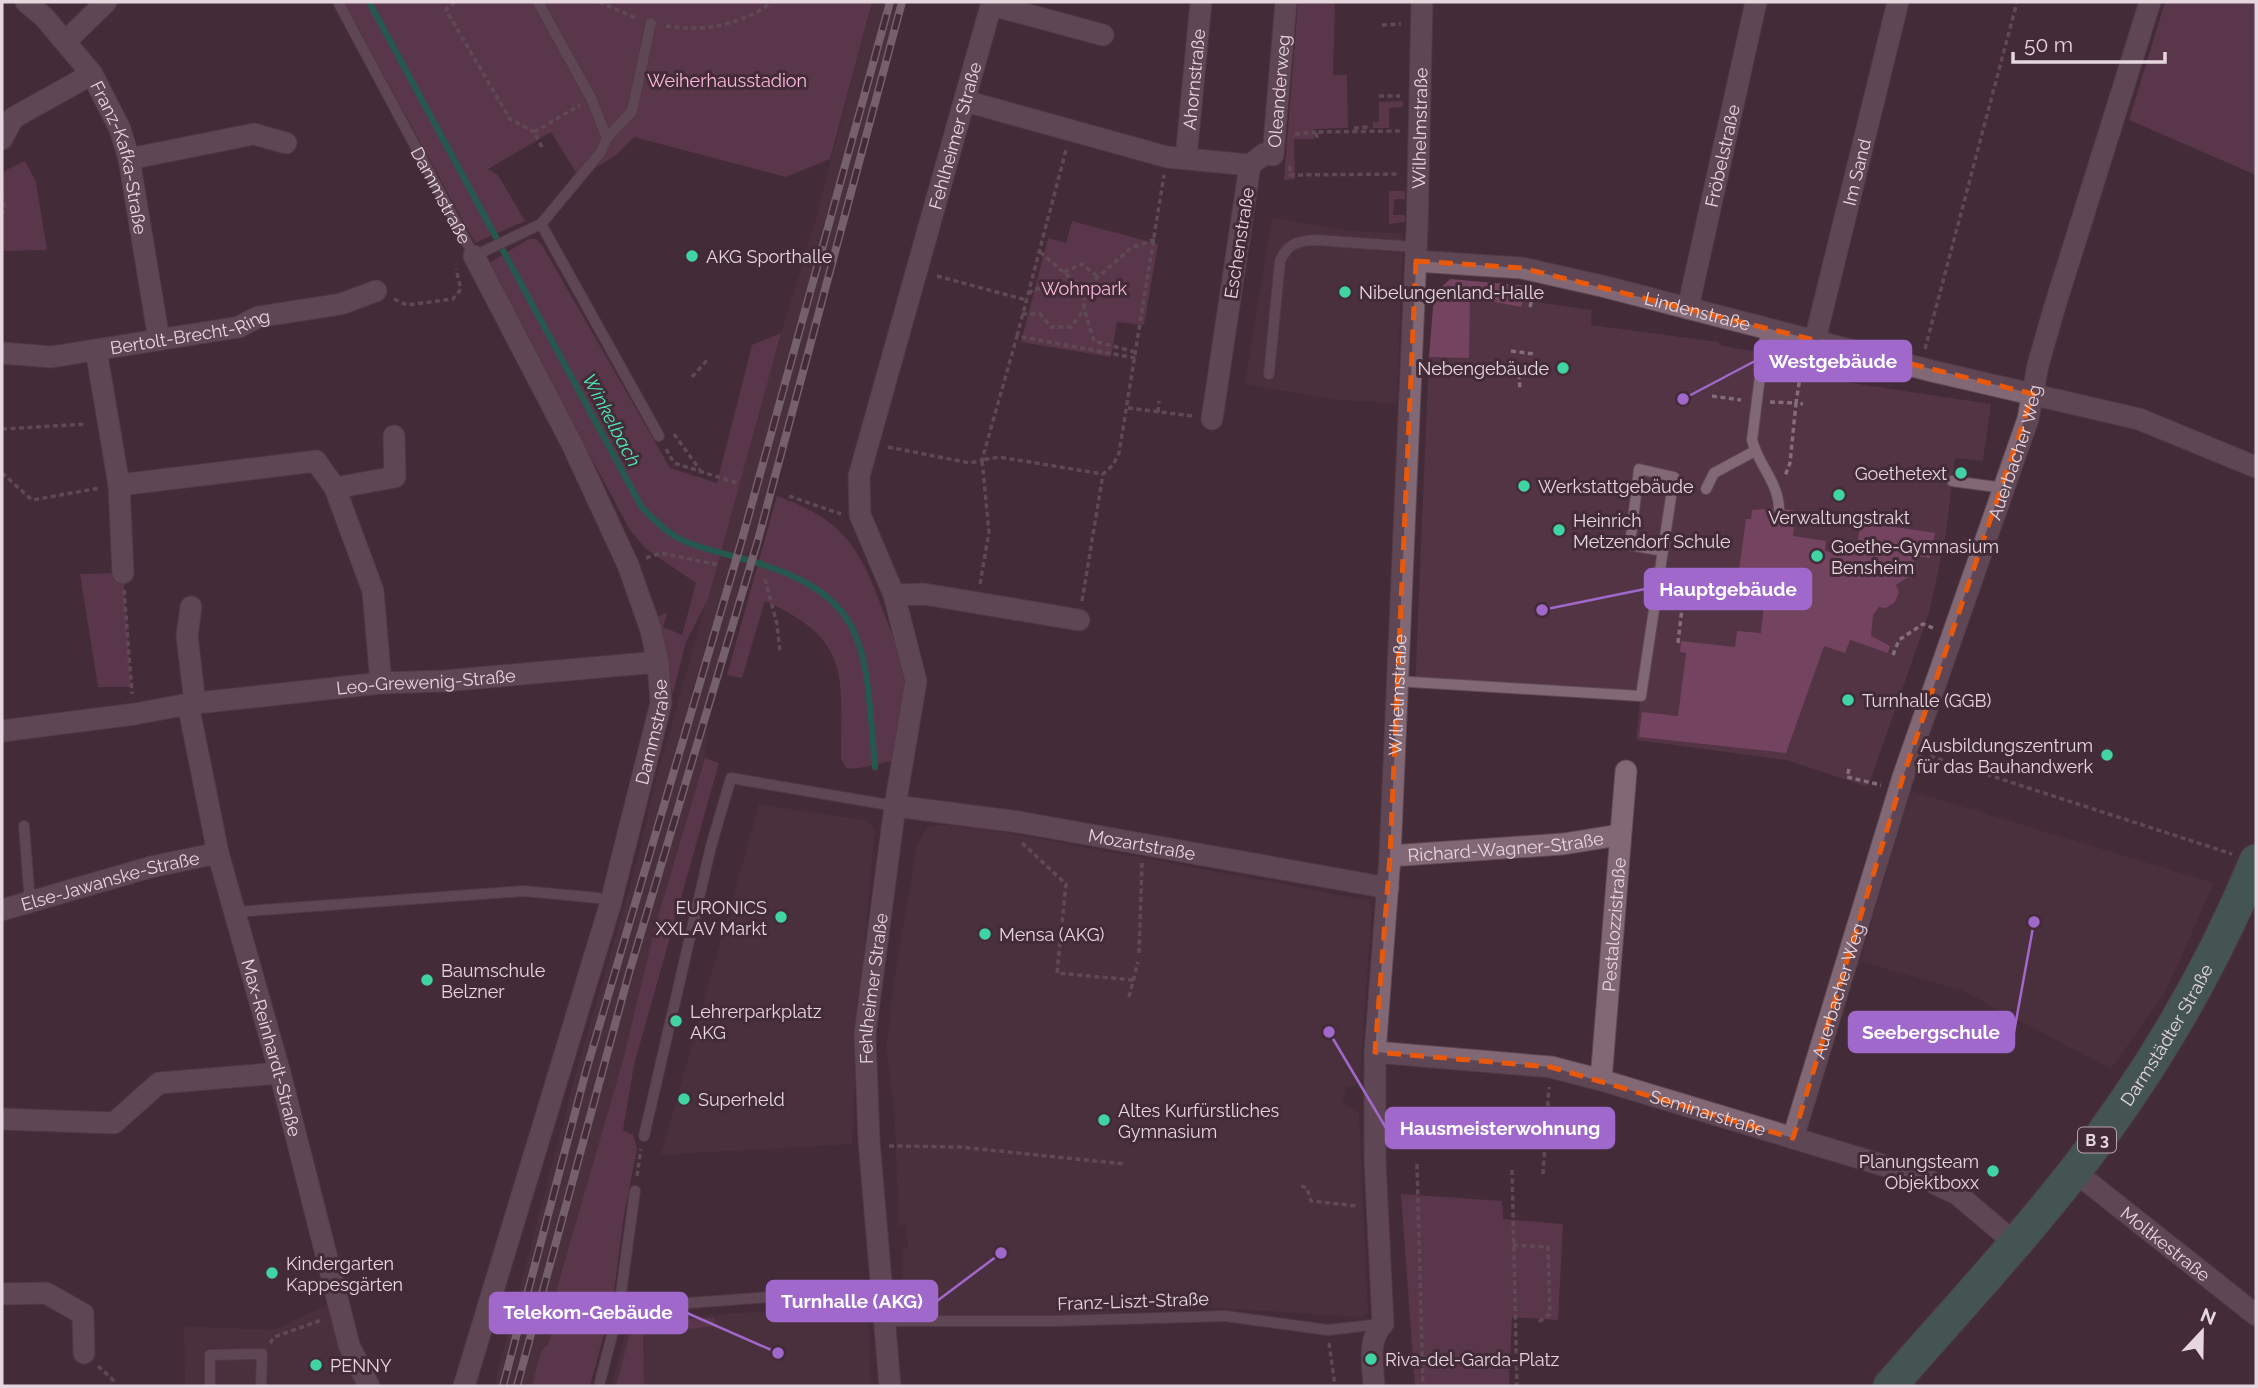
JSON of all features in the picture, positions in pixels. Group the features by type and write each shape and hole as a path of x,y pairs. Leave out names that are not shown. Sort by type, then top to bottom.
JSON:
{"main road":[{"name":"Darmstädter Straße","path":"1890,1386 2015,1243 2074,1171 2136,1086 2189,1001 2250,860"}],"street":[{"name":"Franz-Kafka-Straße","path":"26,2 66,41 92,74 120,129 128,159 159,340"},
{"path":"66,41 107,2"},
{"name":"Ahornstraße","path":"1176,157 1201,2"},
{"name":"Oleanderweg","path":"1250,165 1264,154 1273,155 1286,2"},
{"name":"Wilhelmstraße","path":"1374,1386 1373,1346 1377,1330 1383,1324 1375,1161 1375,1052 1390,856 1416,254 1422,2"},
{"name":"Fröbelstraße","path":"1688,309 1756,2"},
{"name":"Im Sand","path":"1810,339 1898,2"},
{"name":"Auerbacher Weg","path":"1793,1139 1901,783 2034,394 2038,365 2053,309 2150,2"},
{"path":"992,3 1103,35"},
{"name":"Fehlheimer Straße","path":"890,1386 869,1141 865,1034 895,806 916,681 894,596 860,515 859,476 992,3"},
{"path":"2,139 13,118 92,74"},
{"name":"Eschenstraße","path":"965,101 1176,157 1250,165 1212,419"},
{"path":"128,159 254,134 286,143"},
{"name":"Dammstraße","path":"464,1386 611,902 661,703 658,662 651,630 628,565 572,444 478,254"},
{"name":"Lindenstraße","path":"1416,254 1522,268 1921,368 2139,419 2256,467"},
{"name":"Bertolt-Brecht-Ring","path":"2,353 51,357 239,327 258,317 341,304 376,291"},
{"path":"96,350 119,485 122,573"},
{"path":"335,488 395,477 394,436"},
{"path":"119,485 316,461 335,488 373,591 380,683"},
{"path":"894,596 924,594 1079,620"},
{"path":"191,607 187,636 191,703"},
{"name":"Leo-Grewenig-Straße","path":"2,731 135,714 191,703 380,683 444,681 658,662"},
{"name":"Max-Reinhardt-Straße","path":"191,703 218,853 280,1073 346,1334 369,1386"},
{"name":"Pestalozzistraße","path":"1601,1080 1618,903 1619,835 1626,771"},
{"name":"Mozartstraße","path":"895,806 1019,822 1388,888"},
{"name":"Richard-Wagner-Straße","path":"1390,856 1563,844 1619,835"},
{"name":"Else-Jawanske-Straße","path":"2,910 151,867 218,853"},
{"name":"Seminarstraße","path":"1375,1052 1550,1067 1601,1080 1919,1176 1957,1194 2015,1243"},
{"path":"2,1119 114,1123 159,1083 280,1073"},
{"name":"Moltkestraße","path":"2074,1171 2256,1315"},
{"path":"2,1294 46,1293 83,1314 84,1353"}],"lane":[{"name":"Dammstraße","path":"338,2 478,254"},
{"path":"538,2 591,98 607,138"},
{"path":"478,254 541,224 600,153 607,138 632,111 651,23"},
{"path":"541,224 659,436"},
{"path":"1269,374 1280,261 1287,247 1298,241 1315,240 1416,254"},
{"path":"1766,329 1752,440 1755,451 1772,481 1779,508"},
{"path":"1706,489 1714,473 1755,451"},
{"path":"1396,681 1641,696 1663,551 1674,477 1639,469 1630,545 1663,551"},
{"path":"1952,481 2004,488"},
{"path":"644,1136 711,846 731,778 895,806"},
{"path":"24,826 30,902"},
{"path":"234,912 524,891 598,898 611,902"},
{"path":"599,1386 619,1308 635,1191"},
{"path":"619,1308 880,1289"},
{"name":"Franz-Liszt-Straße","path":"883,1321 1056,1321 1225,1316 1328,1330 1383,1324"},
{"path":"210,1386 209,1355 262,1354 261,1386"}],"path":[{"path":"455,2 446,10 481,71 510,119 534,132 542,147"},
{"path":"599,2 651,23 687,29 721,28 773,2"},
{"path":"1921,368 1961,205 2017,2"},
{"path":"534,132 576,107"},
{"path":"1354,128 1364,129"},
{"path":"1364,129 1365,138"},
{"path":"1317,138 1316,132 1419,130"},
{"path":"977,603 989,532 982,460 1071,131"},
{"path":"1079,620 1103,474 1119,453 1156,239 1176,157"},
{"path":"1290,176 1418,175"},
{"path":"2,194 5,207 2,215"},
{"path":"1026,300 1033,289 1084,289 1131,248 1156,239"},
{"path":"1039,251 1084,289"},
{"path":"376,291 407,305 453,299 461,289 454,264 478,254"},
{"path":"1063,272 1082,264 1098,276"},
{"path":"918,270 1026,300"},
{"path":"1084,289 1084,309 1094,341 1135,352"},
{"path":"1022,314 1040,314 1051,327 1072,327 1084,309"},
{"path":"1017,336 1135,358"},
{"path":"1772,481 1788,471 1796,403 1810,339"},
{"path":"1511,351 1534,354"},
{"path":"692,377 709,358"},
{"path":"1511,371 1518,374 1520,390"},
{"path":"1712,396 1756,401"},
{"path":"1158,412 1159,401"},
{"path":"1783,402 1803,404"},
{"path":"1128,408 1212,419"},
{"path":"2,429 108,423"},
{"path":"671,431 701,472"},
{"path":"659,436 674,463 737,483"},
{"path":"867,443 970,463 999,457 1103,474"},
{"path":"2,473 32,500 119,485"},
{"path":"789,496 841,513 860,515"},
{"path":"660,553 719,565"},
{"path":"122,573 135,714"},
{"path":"765,579 777,624 780,652"},
{"path":"1681,643 1678,643 1685,593"},
{"path":"1893,655 1899,640 1923,624 1952,634"},
{"path":"1912,750 2250,860"},
{"path":"1849,769 1847,777 1901,783"},
{"path":"1019,822 1022,842 1066,884 1057,973 1133,980"},
{"path":"1139,953 1143,843"},
{"path":"1129,996 1138,962"},
{"path":"1544,1174 1550,1067"},
{"path":"635,1191 644,1136"},
{"path":"894,1146 960,1147 1124,1164"},
{"path":"1417,1164 1423,1386"},
{"path":"1512,1170 1517,1386"},
{"path":"1301,1186 1307,1188 1311,1200 1363,1207"},
{"path":"1513,1245 1548,1247 1550,1314 1537,1323"},
{"path":"262,1354 274,1337 327,1319"},
{"path":"548,1320 579,1330"},
{"path":"1328,1330 1335,1386"},
{"path":"84,1353 113,1380 113,1386"}],"highlighted area":[{"path":"1416,261 1522,268 2033,394 1903,777 1793,1138 1551,1067 1375,1052 1390,856"}],"shaded area":[{"path":"872,2 906,2 796,414 708,718 705,758 656,923 623,1060 550,1312 556,1316 548,1344 541,1351 532,1386 494,1386 577,1069 638,858 652,795 781,333 814,226"},
{"path":"1272,218 1343,230 1403,234 1397,403 1336,400 1245,384"},
{"path":"1467,292 1592,310 1591,325 1719,342 1719,345 1757,352 1755,368 1765,369 1768,349 1795,353 1792,374 1991,404 1983,461 1955,458 1945,540 1929,613 1868,787 1786,760 1636,740 1640,701 1415,688 1429,354"},
{"path":"1911,791 2214,883 2166,991 2111,1069 1963,991 1860,961"},
{"path":"759,804 867,821 875,829 858,1018 852,1144 661,1155"},
{"name":"Altes Kurfürstliches Gymnasium","path":"939,825 981,828 1160,861 1366,900 1372,906 1360,1078 1354,1086 1346,1086 1343,1103 1359,1113 1368,1313 1362,1317 1202,1307 1051,1317 931,1319 925,1315 920,1290 903,1292 902,1249 908,1248 906,1225 899,1225 894,1108 886,1050 894,980 917,844 927,828"},
{"path":"335,1301 379,1386 185,1386 184,1326 274,1330"},
{"path":"868,1306 871,1386 611,1386 630,1319"}],"green space":[{"name":"Weiherhausstadion","path":"344,2 872,2 830,159 786,177 634,137 615,156 579,177 551,132 488,169 498,175 525,221 475,243"},
{"path":"1298,2 1335,2 1333,75 1347,75 1348,128 1314,129 1314,139 1294,139 1295,179 1284,180"},
{"path":"2165,2 2256,2 2256,175 2129,120"},
{"path":"1403,101 1403,107 1389,108 1389,128 1373,128 1373,122 1379,122 1379,102"},
{"path":"25,161 36,182 47,250 2,251 2,172"},
{"path":"1389,191 1405,191 1405,199 1394,199 1393,215 1405,215 1405,222 1389,224"},
{"name":"Wohnpark","path":"1072,221 1158,244 1144,325 1117,322 1111,357 1021,342 1048,238 1066,243"},
{"path":"529,239 536,239 542,245 670,468 717,483 752,345 781,333 708,599 686,642 673,693 658,662 648,620 667,613 663,627 682,635 696,583 646,549 630,530 487,264"},
{"path":"1450,279 1528,286 1521,307 1470,297 1469,358 1429,357 1434,294"},
{"path":"777,496 821,517 837,529 860,558 869,576 896,643 904,675 905,702 894,761 846,768 841,759 840,682 836,663 814,630 765,601 742,678 727,675"},
{"path":"1779,508 1796,511 1793,536 1826,541 1825,551 1848,554 1850,544 1857,544 1861,522 1935,533 1930,558 1914,556 1913,574 1896,585 1899,592 1895,602 1886,608 1879,607 1873,615 1871,636 1890,646 1888,653 1850,640 1845,653 1824,646 1786,753 1639,737 1642,712 1678,716 1686,653 1680,652 1681,641 1735,647 1737,631 1761,633 1764,604 1735,599 1746,519 1751,519 1752,510"},
{"path":"123,573 131,687 98,687 80,574"},
{"path":"705,758 719,763 634,1065 623,1130 633,1135 637,1148 623,1221 613,1301 590,1386 532,1386 541,1351 548,1344 556,1316 550,1312 623,1060 656,923"},
{"path":"1401,1194 1502,1201 1503,1219 1563,1224 1558,1320 1512,1317 1509,1386 1415,1386"},
{"path":"714,1318 715,1326 643,1334 644,1386 616,1386 633,1322"}],"waterway":[{"name":"Winkelbach","path":"369,2 641,506 664,528 684,541 782,571 814,588 838,607 853,629 868,687 875,767"}],"railway":[{"path":"503,1386 586,1071 743,536 890,2"},
{"path":"517,1386 629,973 758,540 902,2"}],"place":[{"name":"AKG Sporthalle","path":"692,256"},
{"name":"Nibelungenland-Halle","path":"1345,292"},
{"name":"Nebengebäude","path":"1563,368"},
{"name":"Westgebäude","path":"1683,399"},
{"name":"Goethetext","path":"1961,473"},
{"name":"Werkstattgebäude","path":"1524,486"},
{"name":"Verwaltungstrakt","path":"1839,495"},
{"name":"Heinrich Metzendorf Schule","path":"1559,530"},
{"name":"Goethe-Gymnasium Bensheim","path":"1817,556"},
{"name":"Hauptgebäude","path":"1542,610"},
{"name":"Turnhalle (GGB)","path":"1848,700"},
{"name":"Ausbildungszentrum für das Bauhandwerk","path":"2107,755"},
{"name":"EURONICS XXL AV Markt","path":"781,917"},
{"name":"Seebergschule","path":"2034,922"},
{"name":"Mensa (AKG)","path":"985,934"},
{"name":"Baumschule Belzner","path":"427,980"},
{"name":"Lehrerparkplatz AKG","path":"676,1021"},
{"name":"Hausmeisterwohnung","path":"1329,1032"},
{"name":"Superheld","path":"684,1099"},
{"name":"Altes Kurfürstliches Gymnasium","path":"1104,1120"},
{"name":"Planungsteam Objektboxx","path":"1993,1171"},
{"name":"Turnhalle (AKG)","path":"1001,1253"},
{"name":"Kindergarten Kappesgärten","path":"272,1273"},
{"name":"Telekom-Gebäude","path":"778,1353"},
{"name":"Riva-del-Garda-Platz","path":"1371,1359"},
{"name":"PENNY","path":"316,1365"}]}
